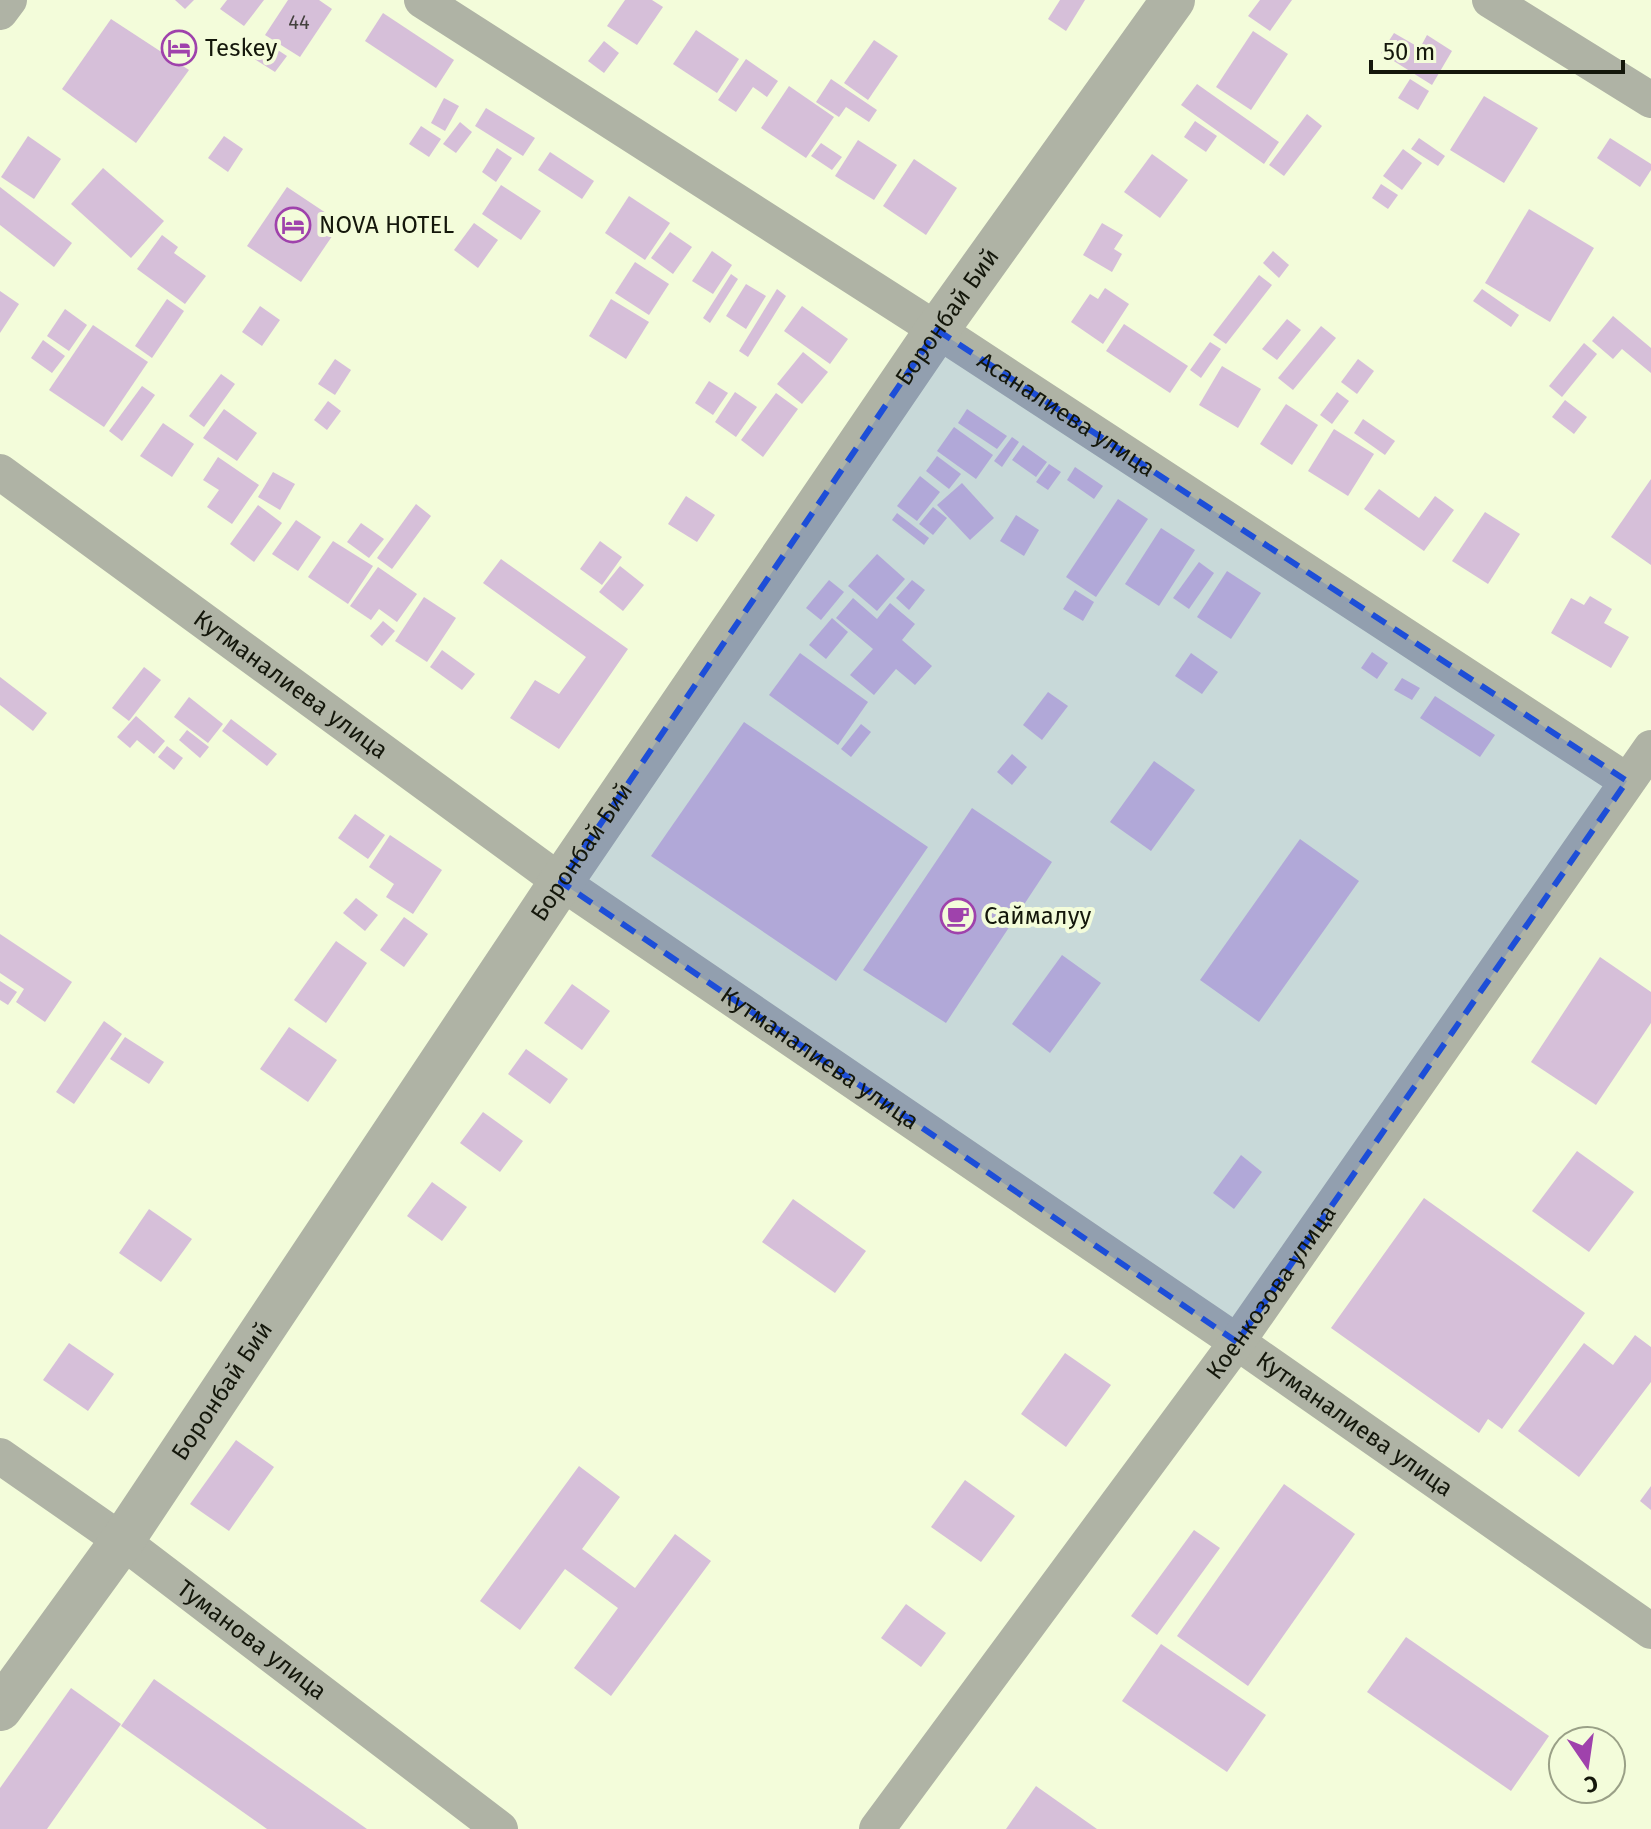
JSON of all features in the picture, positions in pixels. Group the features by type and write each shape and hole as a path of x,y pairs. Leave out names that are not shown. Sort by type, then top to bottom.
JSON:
{"street":[{"path":"0,12 9,0"},
{"name":"Асаналиева улица","path":"422,0 937,330 1627,781"},
{"name":"Боронбай Бий","path":"0,1709 122,1541 561,882 937,330 1173,0"},
{"path":"1490,0 1651,100"},
{"name":"Кутманалиева улица","path":"0,472 561,882 1237,1342 1651,1631"},
{"name":"Коенкозова улица","path":"877,1829 1237,1342 1651,748"},
{"name":"Туманова улица","path":"0,1456 122,1541 491,1826"}],"highlighted area":[{"path":"937,330 1627,781 1237,1342 561,882"}],"building":[{"path":"175,0 194,0 185,9"},
{"path":"227,0 264,0 244,26 220,9"},
{"path":"288,0 319,0 332,9 300,57 265,35"},
{"path":"625,0 652,0 663,7 637,45 607,26"},
{"path":"1060,0 1085,0 1066,31 1048,19"},
{"path":"1260,0 1292,0 1270,31 1248,16"},
{"path":"383,13 454,60 436,88 365,41"},
{"path":"111,19 189,70 136,143 62,89"},
{"path":"696,30 739,59 717,93 673,64"},
{"path":"1253,31 1288,54 1251,110 1216,87"},
{"path":"1394,33 1420,48 1427,35 1452,51 1432,85 1381,53"},
{"path":"874,40 898,56 868,100 844,83"},
{"path":"264,41 287,56 275,72 253,58"},
{"path":"604,41 619,53 604,73 588,61"},
{"path":"746,59 778,81 767,97 753,87 736,112 718,100"},
{"path":"831,79 877,110 869,122 846,107 839,117 816,102"},
{"path":"1410,79 1429,91 1418,110 1398,98"},
{"path":"1197,84 1279,142 1264,164 1181,105"},
{"path":"789,86 834,117 806,158 761,128"},
{"path":"1484,96 1538,128 1504,183 1450,150"},
{"path":"444,98 459,106 445,131 431,123"},
{"path":"486,108 535,138 523,156 475,126"},
{"path":"1307,114 1322,126 1284,176 1269,165"},
{"path":"1195,121 1217,136 1206,152 1184,137"},
{"path":"460,122 472,132 456,153 443,144"},
{"path":"421,126 441,139 429,157 409,144"},
{"path":"28,136 61,159 34,199 1,177"},
{"path":"224,136 243,149 228,172 208,158"},
{"path":"1419,138 1445,156 1438,166 1411,149"},
{"path":"1610,138 1651,164 1651,170 1640,187 1597,158"},
{"path":"858,140 897,165 874,200 835,176"},
{"path":"821,143 842,157 832,170 811,156"},
{"path":"497,148 512,158 496,182 482,172"},
{"path":"1403,149 1422,163 1402,190 1383,176"},
{"path":"550,152 594,181 582,199 538,170"},
{"path":"1152,154 1188,180 1160,218 1124,192"},
{"path":"914,159 957,188 926,235 883,206"},
{"path":"103,168 164,221 131,258 71,204"},
{"path":"1381,184 1398,195 1388,209 1372,198"},
{"path":"501,185 541,211 521,240 482,214"},
{"path":"0,187 72,243 54,267 0,225"},
{"path":"287,187 341,223 301,282 247,246"},
{"path":"629,196 670,223 645,260 605,233"},
{"path":"1529,209 1594,248 1550,322 1485,283"},
{"path":"474,223 498,240 478,268 454,250"},
{"path":"1102,223 1123,235 1114,249 1122,254 1112,272 1083,255"},
{"path":"670,232 692,247 673,274 651,258"},
{"path":"162,235 178,247 174,253 206,276 185,304 137,269"},
{"path":"712,251 732,265 713,294 692,281"},
{"path":"1273,251 1289,265 1279,278 1263,263"},
{"path":"635,262 669,284 649,315 615,293"},
{"path":"731,274 738,279 710,323 703,318"},
{"path":"1259,275 1272,285 1226,344 1213,335"},
{"path":"746,284 766,296 746,329 726,316"},
{"path":"1105,288 1129,304 1103,344 1071,322 1090,294 1098,299"},
{"path":"777,289 786,296 748,357 739,351"},
{"path":"1482,289 1519,315 1511,327 1473,301"},
{"path":"0,291 19,304 0,333"},
{"path":"167,299 184,311 152,358 135,346"},
{"path":"611,299 649,322 626,359 589,336"},
{"path":"260,306 280,320 262,346 242,332"},
{"path":"802,306 848,339 830,364 784,331"},
{"path":"65,309 87,325 69,351 47,336"},
{"path":"1613,316 1651,348 1651,373 1622,349 1613,359 1592,341"},
{"path":"1287,319 1301,330 1277,360 1262,349"},
{"path":"1124,324 1188,366 1170,393 1106,351"},
{"path":"93,325 148,362 104,427 49,390"},
{"path":"1321,326 1336,338 1293,390 1278,378"},
{"path":"43,340 65,356 52,373 31,358"},
{"path":"1210,342 1221,349 1201,378 1190,370"},
{"path":"1584,343 1597,354 1562,397 1549,386"},
{"path":"803,352 828,372 802,404 777,384"},
{"path":"335,359 351,370 335,395 318,384"},
{"path":"1358,359 1374,371 1357,394 1341,382"},
{"path":"1222,366 1261,389 1238,428 1199,405"},
{"path":"221,374 235,384 204,427 189,416"},
{"path":"709,381 728,393 713,415 695,403"},
{"path":"142,386 155,395 122,441 109,431"},
{"path":"735,392 757,407 736,437 715,422"},
{"path":"1337,392 1349,401 1332,424 1320,415"},
{"path":"776,393 798,409 763,457 741,440"},
{"path":"1565,400 1587,417 1574,434 1552,417"},
{"path":"328,401 341,411 327,430 314,420"},
{"path":"1286,404 1318,425 1292,465 1260,444"},
{"path":"224,409 257,433 237,461 203,438"},
{"path":"967,409 1007,436 997,449 958,423"},
{"path":"1363,419 1395,441 1385,455 1354,433"},
{"path":"163,423 194,444 172,477 140,456"},
{"path":"954,427 993,455 976,479 937,451"},
{"path":"1334,429 1374,454 1348,496 1308,471"},
{"path":"1012,437 1019,442 1002,467 994,461"},
{"path":"1023,445 1047,462 1036,477 1012,460"},
{"path":"937,456 961,474 949,489 926,471"},
{"path":"218,457 259,485 232,524 207,507 219,490 203,480"},
{"path":"1049,464 1061,472 1048,490 1036,482"},
{"path":"1075,467 1103,486 1094,499 1067,480"},
{"path":"273,472 295,484 280,510 258,497"},
{"path":"920,476 940,492 917,521 897,506"},
{"path":"1651,479 1651,565 1611,537"},
{"path":"962,483 994,518 970,540 937,505"},
{"path":"1379,489 1419,518 1435,496 1454,510 1424,551 1364,509"},
{"path":"686,496 715,515 697,542 668,524"},
{"path":"1118,499 1148,519 1096,597 1066,577"},
{"path":"416,504 431,516 392,569 377,558"},
{"path":"258,505 282,523 254,562 230,544"},
{"path":"933,507 947,518 933,535 919,524"},
{"path":"1485,512 1520,534 1488,584 1452,561"},
{"path":"897,513 929,538 924,545 892,520"},
{"path":"1016,515 1039,530 1024,556 1000,541"},
{"path":"296,520 321,537 298,571 272,554"},
{"path":"361,523 384,539 369,558 347,542"},
{"path":"1161,528 1195,550 1159,606 1125,584"},
{"path":"333,541 373,566 348,604 308,577"},
{"path":"600,541 622,557 602,585 580,569"},
{"path":"877,554 905,579 877,611 848,586"},
{"path":"501,559 628,649 559,749 510,718 535,680 559,694 586,657 483,583"},
{"path":"1199,562 1214,573 1189,609 1173,598"},
{"path":"620,566 644,585 623,611 599,592"},
{"path":"378,567 417,594 397,622 379,609 371,620 350,606"},
{"path":"1227,571 1261,593 1231,639 1197,617"},
{"path":"829,580 844,592 821,620 806,608"},
{"path":"912,580 925,590 909,610 896,598"},
{"path":"1075,590 1094,602 1083,621 1063,609"},
{"path":"1590,596 1612,609 1604,623 1629,637 1611,668 1551,633 1571,598 1584,605"},
{"path":"424,597 456,618 427,662 395,641"},
{"path":"853,598 877,619 890,603 915,624 902,640 932,666 915,685 896,669 874,695 850,675 873,649 836,618"},
{"path":"832,618 848,632 826,659 809,645"},
{"path":"383,621 395,631 382,646 370,636"},
{"path":"442,650 475,674 462,690 430,667"},
{"path":"1372,652 1388,663 1377,679 1361,668"},
{"path":"800,653 868,702 838,745 769,695"},
{"path":"1191,653 1218,672 1202,694 1175,676"},
{"path":"144,667 161,680 129,721 112,708"},
{"path":"0,677 47,713 33,731 0,705"},
{"path":"1402,678 1420,688 1412,700 1394,690"},
{"path":"1048,692 1068,706 1042,740 1023,725"},
{"path":"1435,696 1495,735 1480,757 1420,718"},
{"path":"189,697 223,724 208,743 174,717"},
{"path":"136,716 165,741 154,754 137,740 130,748 117,737"},
{"path":"231,719 277,754 267,766 222,731"},
{"path":"744,722 928,847 836,981 651,856"},
{"path":"861,724 871,732 851,757 841,749"},
{"path":"187,730 209,747 200,758 179,740"},
{"path":"167,746 183,758 174,770 158,757"},
{"path":"1012,754 1027,767 1012,785 997,772"},
{"path":"1154,761 1195,790 1151,851 1110,822"},
{"name":"Саймалуу","path":"972,808 1052,862 946,1023 863,970"},
{"path":"355,814 385,835 368,859 338,838"},
{"path":"390,835 442,870 413,914 386,897 394,884 369,867"},
{"path":"1300,839 1359,881 1259,1022 1200,980"},
{"path":"356,898 378,915 365,931 343,913"},
{"path":"404,917 428,934 404,967 380,950"},
{"path":"0,934 72,982 45,1022 16,1002 24,989 0,973"},
{"path":"336,941 367,963 326,1023 294,1000"},
{"path":"1062,955 1101,983 1050,1053 1012,1024"},
{"path":"1600,957 1651,992 1651,1023 1596,1105 1531,1062"},
{"path":"0,981 17,992 8,1005 0,1000"},
{"path":"572,984 610,1011 582,1050 544,1023"},
{"path":"104,1021 122,1034 74,1104 56,1092"},
{"path":"289,1027 337,1060 308,1102 260,1069"},
{"path":"125,1037 164,1062 149,1084 110,1059"},
{"path":"526,1049 568,1079 550,1104 508,1074"},
{"path":"483,1112 523,1141 500,1172 460,1143"},
{"path":"1577,1151 1634,1192 1589,1252 1532,1211"},
{"path":"1241,1155 1262,1172 1234,1209 1213,1193"},
{"path":"432,1182 467,1207 442,1241 407,1216"},
{"path":"1424,1198 1585,1313 1502,1429 1488,1419 1479,1433 1331,1328"},
{"path":"793,1199 866,1251 835,1293 762,1242"},
{"path":"149,1209 192,1239 161,1282 119,1253"},
{"path":"1635,1335 1651,1347 1651,1382 1579,1477 1518,1431 1584,1343 1613,1365"},
{"path":"69,1343 114,1374 88,1411 43,1380"},
{"path":"1065,1353 1111,1385 1066,1447 1021,1414"},
{"path":"236,1440 274,1467 229,1531 190,1504"},
{"path":"579,1466 620,1497 582,1549 635,1588 675,1534 711,1561 611,1696 574,1668 618,1608 565,1569 520,1630 480,1601"},
{"path":"965,1480 1015,1516 981,1562 931,1527"},
{"path":"1284,1484 1355,1534 1248,1686 1177,1636"},
{"path":"1651,1486 1651,1510 1640,1501"},
{"path":"1194,1530 1220,1548 1157,1635 1131,1616"},
{"path":"906,1604 946,1633 921,1667 881,1638"},
{"path":"1406,1637 1547,1735 1547,1739 1511,1791 1367,1692"},
{"path":"1161,1644 1266,1715 1227,1772 1122,1701"},
{"path":"154,1679 367,1829 267,1829 121,1726"},
{"path":"71,1688 121,1724 47,1829 0,1829 0,1788"},
{"path":"1036,1786 1097,1829 1006,1829"}],"place":[{"name":"Teskey","path":"179,48"},
{"name":"NOVA HOTEL","path":"293,225"},
{"name":"Саймалуу","path":"958,916"}]}
